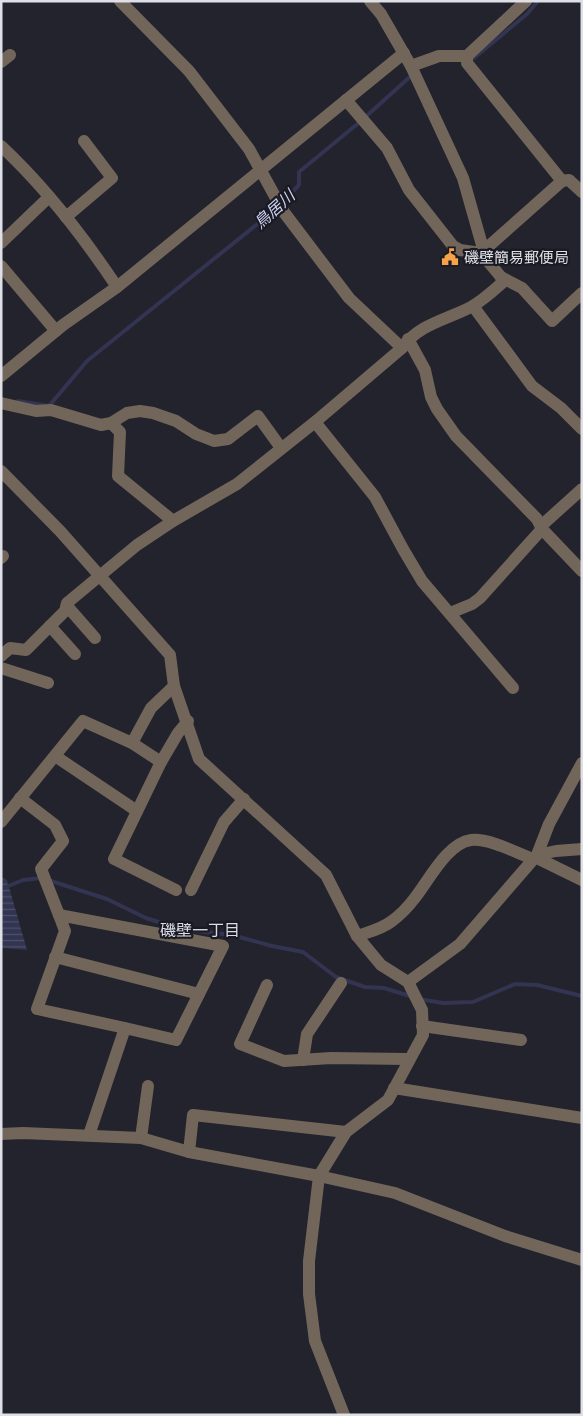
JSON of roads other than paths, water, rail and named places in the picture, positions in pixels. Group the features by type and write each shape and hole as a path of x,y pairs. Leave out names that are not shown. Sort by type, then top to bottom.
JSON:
{"street":[{"path":"120,1 188,71 249,149 283,211 349,298 405,344 426,370 430,397 456,436 537,519 541,528 582,571"},
{"path":"370,1 381,14 404,53 463,178 482,245 481,252"},
{"path":"410,66 439,56 467,56 526,1"},
{"path":"1,376 56,331 117,287 260,168 404,53"},
{"path":"467,56 467,63 562,181"},
{"path":"346,100 387,148 409,190 453,246 460,250 481,252 501,277 522,288 552,321 582,293"},
{"path":"66,218 112,178 84,141"},
{"path":"1,146 26,169 85,240 117,287"},
{"path":"481,252 562,181 569,180 582,192"},
{"path":"1,243 49,197"},
{"path":"1,266 56,331"},
{"path":"1,656 10,648 26,650 65,611 66,606 99,575 137,545 173,521 236,484 314,422 423,327 473,306 502,282 501,277"},
{"path":"473,306 532,386 561,408 582,429"},
{"path":"1,403 36,411 51,410 101,425 111,423 127,413 140,411 153,413 176,421 196,434 214,441 228,439 258,416 281,448"},
{"path":"314,422 375,497 422,581 513,688"},
{"path":"111,423 120,432 118,476 173,521"},
{"path":"1,471 60,531 170,655 174,686 188,722 199,759 326,875 357,936 381,965 408,982 422,1010 423,1035 408,1059 388,1100 346,1132 319,1176 309,1262 309,1294 316,1341 344,1415"},
{"path":"450,613 472,604 480,598 541,528 582,489"},
{"path":"66,606 95,638"},
{"path":"50,626 76,654"},
{"path":"1,668 48,683"},
{"path":"132,743 151,708 174,686"},
{"path":"1,822 83,721 132,743 161,762"},
{"path":"176,890 114,859 161,762 178,733 188,722"},
{"path":"55,756 137,811"},
{"path":"408,982 460,944 535,857 582,763"},
{"path":"20,798 55,825 63,841 41,869 65,931 37,1009 176,1040 223,946 59,914"},
{"path":"191,890 224,822 244,799"},
{"path":"357,936 378,929 392,921 413,900 446,856 457,846 471,840 488,842 535,857 582,880"},
{"path":"535,857 556,851 582,849"},
{"path":"55,957 199,994"},
{"path":"303,1060 307,1034 341,982"},
{"path":"268,985 240,1044 284,1061 331,1058 408,1059"},
{"path":"422,1026 521,1040"},
{"path":"89,1135 125,1028"},
{"path":"141,1138 148,1086"},
{"path":"394,1088 582,1118"},
{"path":"189,1152 193,1115 346,1132"},
{"path":"1,1134 23,1133 141,1138 189,1152 319,1176 395,1193 505,1236 582,1260"}],"water":[{"path":"1,877 7,880 27,950 3,948 1,952"}],"waterway":[{"name":"鳥居川","path":"474,58 527,14 538,1"},
{"name":"鳥居川","path":"18,401 49,406 87,361 276,209 299,185 299,172 361,121 412,75"},
{"path":"1,889 23,880 41,878"},
{"path":"48,880 107,899 146,918 180,929 232,935 303,952 336,977 365,987 384,988 413,997"},
{"path":"419,999 443,1003 473,1002 515,984 537,985 582,996"}],"place":[{"name":"磯壁簡易郵便局","path":"450,257"}],"district":[{"name":"磯壁一丁目","path":"200,930"}]}
